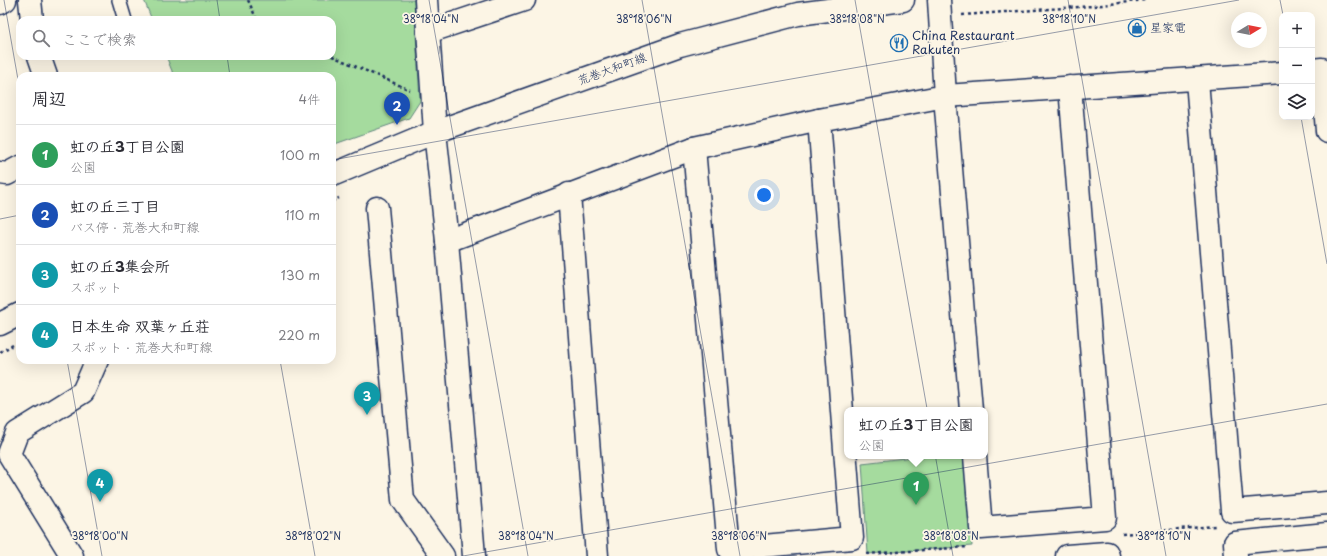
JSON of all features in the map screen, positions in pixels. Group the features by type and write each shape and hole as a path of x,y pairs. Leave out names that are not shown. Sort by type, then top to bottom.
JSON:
{"street":[{"path":"0,3 5,0"},
{"path":"30,0 32,16"},
{"path":"426,0 435,132 447,242 474,556"},
{"path":"428,32 524,0"},
{"name":"荒巻大和町線","path":"336,173 435,132 680,45 798,14 903,0"},
{"path":"940,8 944,96 971,407"},
{"path":"40,60 45,72"},
{"path":"1315,70 1322,69 1327,131"},
{"path":"447,242 569,194 694,148 818,120 944,96 1197,80 1279,72"},
{"path":"1197,80 1232,511 1327,502"},
{"path":"975,459 981,528 1105,518 1070,87"},
{"path":"818,120 844,440"},
{"path":"694,148 729,549 852,538 846,459"},
{"path":"0,173 7,174 16,169"},
{"path":"569,194 597,556"},
{"path":"377,208 403,500 444,556"},
{"path":"0,324 16,316"},
{"path":"72,556 10,454 17,433 83,392 95,364"},
{"path":"1236,556 1235,543 1327,534"},
{"path":"1067,556 1107,553 1108,556"}],"lane":[{"path":"119,0 124,16"}],"path":[{"path":"248,0 255,16"},
{"path":"940,8 1093,6 1145,0"},
{"path":"336,58 433,99"},
{"path":"336,199 346,195"},
{"path":"0,352 16,343"}],"green space":[{"path":"144,0 414,0 420,101 409,118 336,144 336,72 172,72 168,60 336,60 336,16 150,16"},
{"path":"896,459 964,459 972,546 868,554 862,463"}],"place":[{"name":"星家電","path":"1137,28"},
{"name":"China Restaurant Rakuten","path":"899,43"},
{"name":"虹の丘三丁目","path":"397,125"},
{"name":"虹の丘3集会所","path":"367,415"},
{"name":"日本生命 双葉ヶ丘荘","path":"100,502"},
{"name":"虹の丘3丁目公園","path":"916,505"}]}
